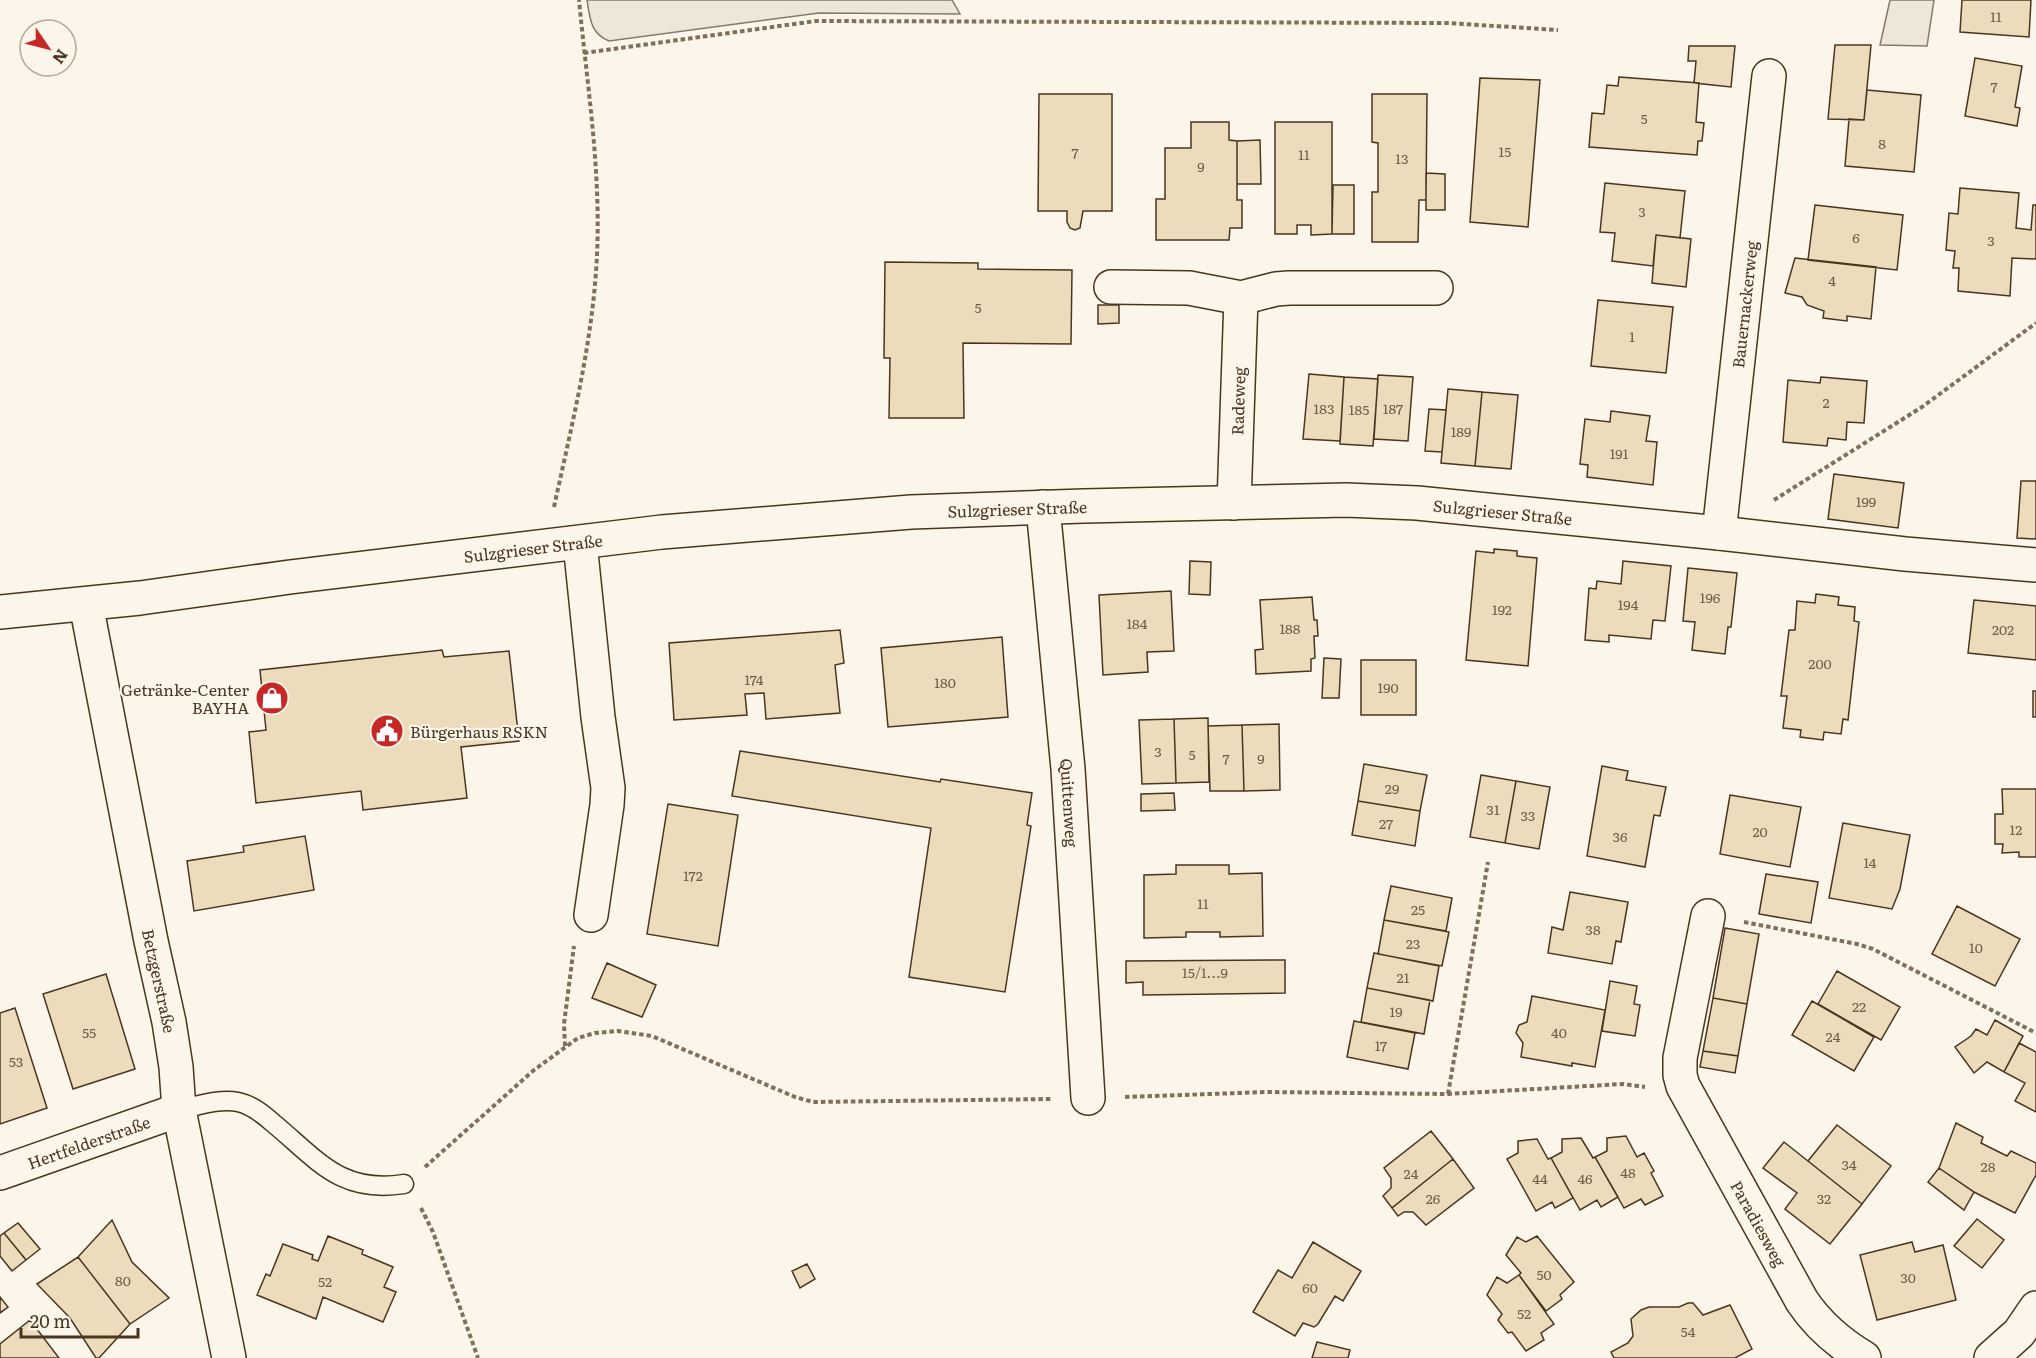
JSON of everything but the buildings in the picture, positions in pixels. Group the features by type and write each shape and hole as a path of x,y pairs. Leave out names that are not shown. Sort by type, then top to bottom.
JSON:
{"street":[{"name":"Bauernackerweg","path":"1719,533 1769,76"},
{"path":"1110,287 1189,288 1241,298 1289,288 1436,288"},
{"name":"Radeweg","path":"1234,503 1241,298"},
{"name":"Sulzgrieser Straße","path":"0,612 86,604 662,532 803,520 975,509 1346,500 1417,503 1905,554 2036,565"},
{"name":"Quittenweg","path":"1043,507 1068,769 1088,1098"},
{"path":"580,543 598,717 608,788 591,915"},
{"name":"Betzgerstraße","path":"86,604 151,941 169,1022 179,1110 229,1358"},
{"name":"Paradiesweg","path":"1708,916 1680,1058 1680,1075 1687,1094 1802,1301 1841,1353"},
{"name":"Hertfelderstraße","path":"0,1173 179,1110"},
{"path":"1991,1358 2019,1333 2036,1308"}],"lane":[{"path":"179,1110 220,1102 238,1102 262,1114 333,1173 349,1181 368,1186 404,1184"}],"path":[{"path":"546,547 584,362 595,283 597,184 579,0"},
{"path":"584,53 816,21 1448,23 1558,30"},
{"path":"1767,505 1922,407 2036,323"},
{"path":"1448,1094 1488,862"},
{"path":"565,1047 564,1024 575,939 591,915"},
{"path":"1708,916 1873,949 2036,1033"},
{"path":"478,1358 429,1222 404,1184 534,1070 578,1038 596,1033 618,1031 641,1033 666,1041 795,1097 813,1102 1088,1098 1267,1092 1448,1094 1623,1084 1687,1094"}],"shaded area":[{"path":"587,0 952,0 960,14 819,13 609,41 594,29"},
{"path":"1890,0 1934,0 1927,46 1880,45"}],"place":[{"name":"Getränke-Center BAYHA","path":"272,698"},
{"name":"Bürgerhaus RSKN","path":"387,731"}]}
